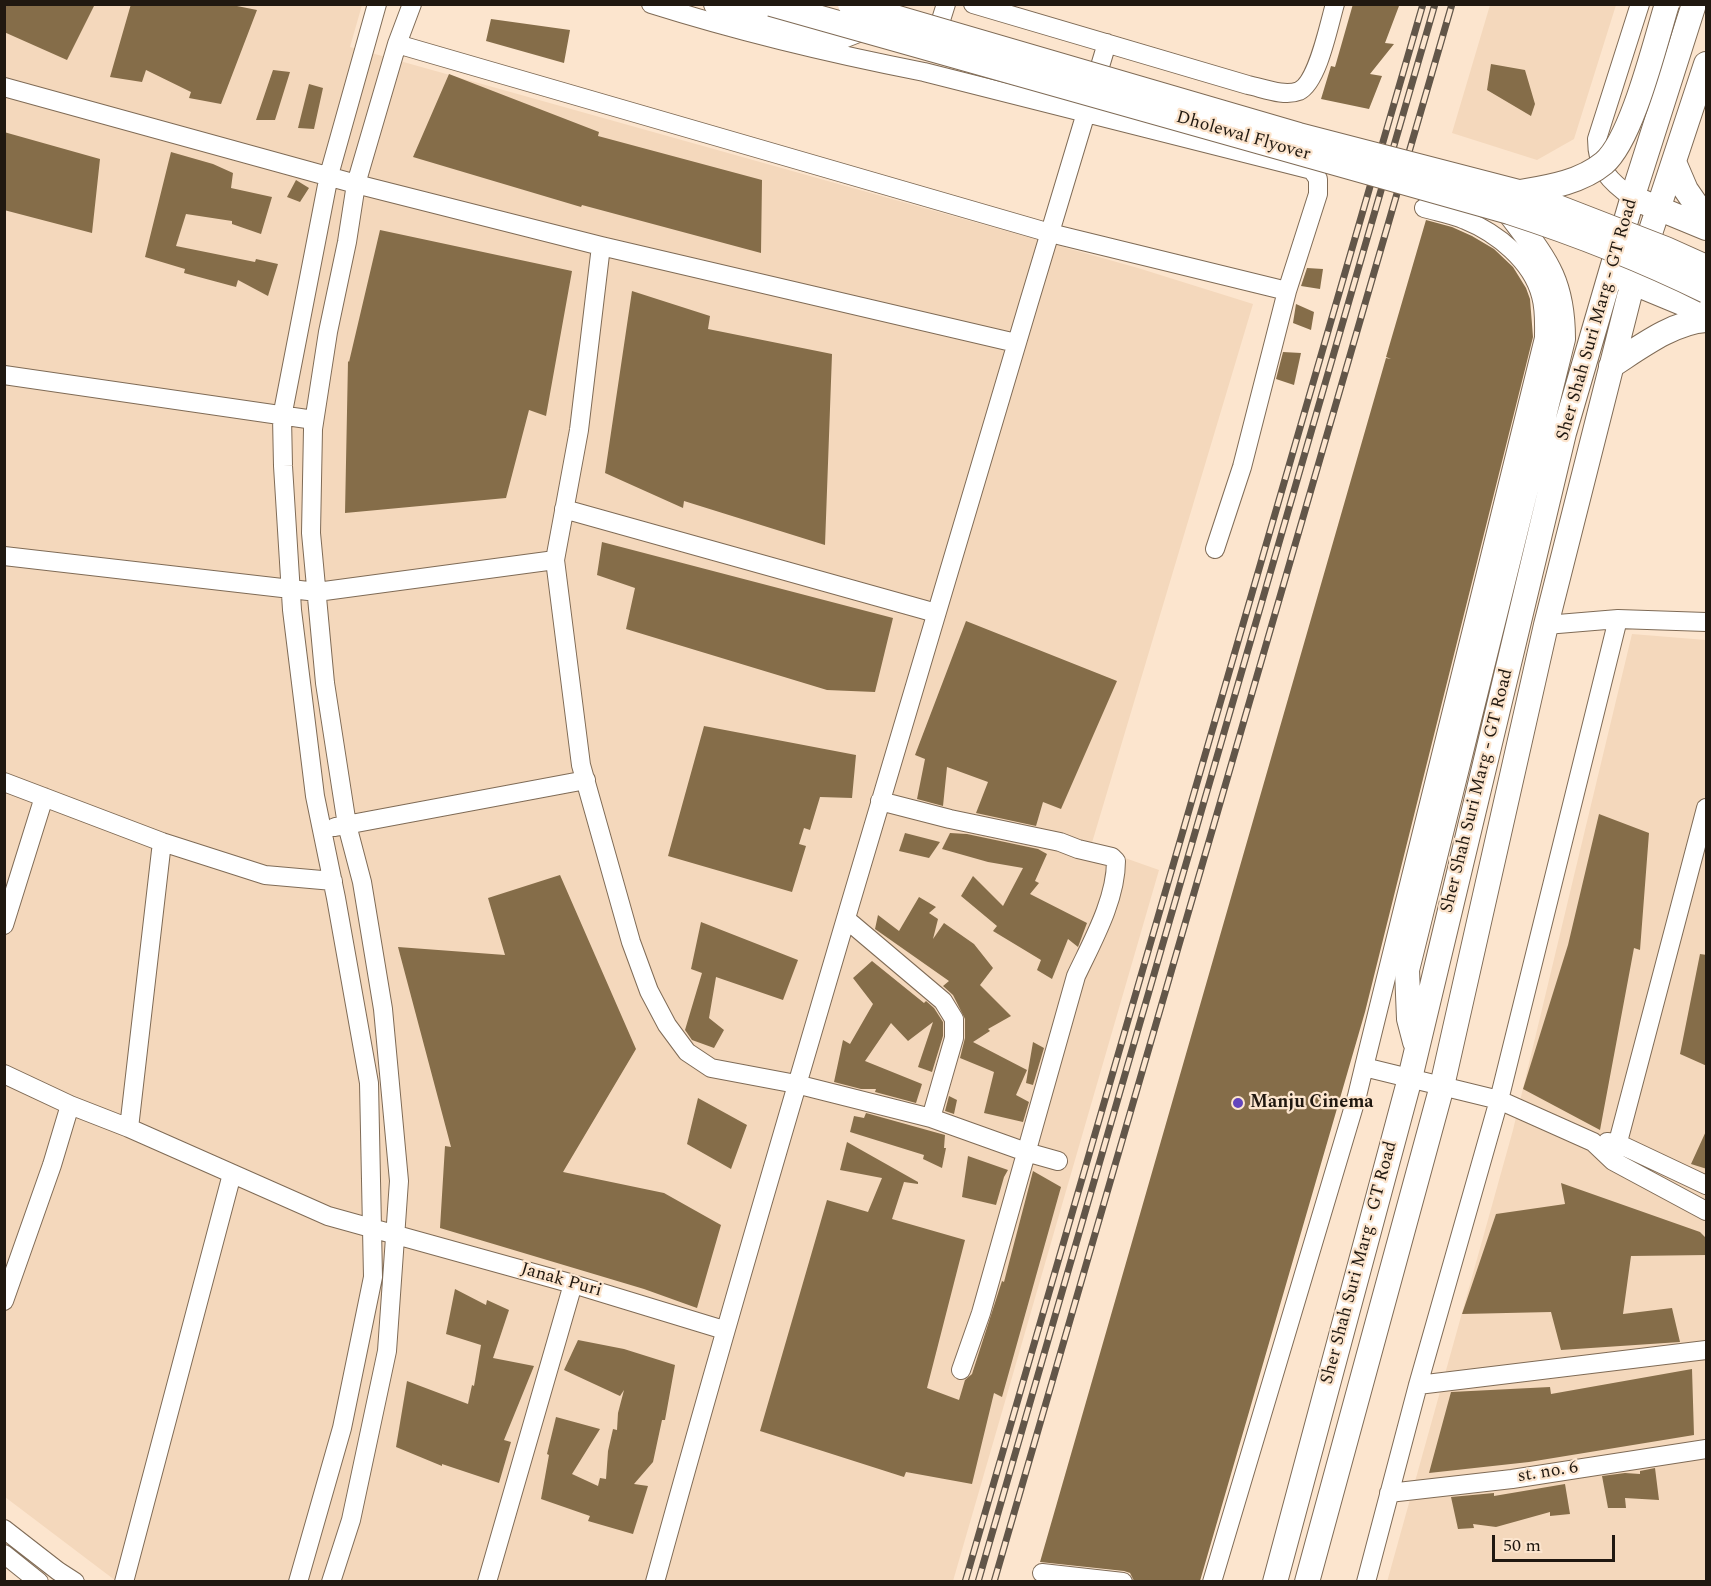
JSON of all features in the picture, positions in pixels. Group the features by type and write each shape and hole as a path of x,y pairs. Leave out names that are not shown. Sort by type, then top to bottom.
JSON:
{"main road":[{"path":"716,4 835,39 858,12"},
{"name":"Dholewal Flyover","path":"771,4 858,12 1299,135 1666,249 1707,267"},
{"path":"1417,1047 1409,1020 1407,970 1563,339 1563,316 1559,293 1550,268 1514,202 1581,177 1604,163 1620,144 1632,115 1667,4"},
{"name":"Sher Shah Suri Marg - GT Road","path":"1275,1581 1410,1078 1564,433 1633,198 1694,4"},
{"name":"Sher Shah Suri Marg - GT Road","path":"1307,1581 1442,1086 1546,625 1611,366 1634,283 1707,63"},
{"path":"1674,162 1686,190 1707,219"},
{"path":"1633,198 1707,228"},
{"name":"Dholewal Flyover","path":"1514,202 1567,231 1665,271 1707,291"},
{"path":"1611,274 1707,313"},
{"path":"1611,366 1655,337 1696,320 1707,320"}],"street":[{"path":"298,1581 342,1428 373,1277 369,1083 333,881 315,796 292,610 282,417 329,175 377,4"},
{"path":"331,1581 351,1520 387,1351 399,1181 383,1010 362,882 347,825 325,683 311,533 314,420 356,184 396,44 412,4"},
{"path":"651,4 699,20 867,61 924,72 1312,170 1318,179 1317,194 1287,291 1242,467 1215,549"},
{"path":"924,72 946,4"},
{"path":"973,4 1248,85 1290,93 1299,91 1311,79 1334,5"},
{"path":"1633,198 1617,187 1604,172 1597,155 1597,139 1640,4"},
{"path":"655,1581 724,1330 796,1084 1107,43"},
{"path":"396,44 1050,233 1287,291"},
{"path":"4,87 356,184 601,246 1016,343"},
{"path":"1212,1581 1357,1096 1544,338 1545,321 1542,297 1527,267 1493,234 1464,219 1424,208"},
{"path":"601,246 579,430 555,560 581,765 631,942 649,991 667,1025 687,1052 711,1068 796,1084 932,1118 1026,1152 1058,1161"},
{"path":"4,375 314,420"},
{"path":"564,509 936,613"},
{"path":"4,556 317,592 555,560"},
{"path":"1366,1581 1418,1385 1499,1100 1618,619"},
{"path":"1546,625 1618,619 1707,622"},
{"path":"322,830 586,780"},
{"path":"4,782 162,842 265,875 333,881"},
{"path":"4,926 44,797"},
{"path":"880,801 950,819 1059,842 1112,857 1116,861 1113,885 1101,924 1076,976 981,1313 961,1370"},
{"path":"1613,1161 1707,808"},
{"path":"129,1128 162,842"},
{"path":"846,919 943,1001 954,1019 954,1038 932,1118"},
{"path":"1364,1067 1499,1100 1593,1142 1613,1161 1707,1210"},
{"name":"Janak Puri","path":"4,1074 70,1105 129,1128 328,1216 573,1284 724,1330"},
{"path":"4,1301 52,1165 70,1105"},
{"path":"1593,1142 1617,1143 1707,1185"},
{"path":"124,1581 232,1174"},
{"path":"487,1581 573,1284"},
{"path":"1418,1385 1707,1350"},
{"name":"st. no. 6","path":"1389,1493 1512,1479 1707,1449"},
{"path":"4,1529 58,1571 75,1581"},
{"path":"4,1554 39,1581"},
{"path":"1042,1573 1123,1581"}],"shaded area":[{"path":"4,5 362,5 350,47 1138,268 1253,304 1091,846 1159,870 953,1581 116,1581 5,1497"},
{"path":"1490,5 1616,5 1574,139 1537,160 1452,133"},
{"path":"1632,634 1706,640 1706,1581 1387,1582 1513,1130"}],"building":[{"path":"4,4 95,4 67,60 4,32"},
{"path":"131,4 227,4 257,10 221,104 189,98 191,92 146,70 142,82 110,77"},
{"path":"1353,4 1399,6 1385,43 1394,44 1370,74 1382,76 1369,109 1321,99 1331,66 1335,67"},
{"path":"491,19 570,30 564,63 486,41"},
{"path":"1491,64 1525,70 1535,104 1531,116 1487,90"},
{"path":"273,70 290,72 275,120 256,120"},
{"path":"449,74 599,132 598,136 762,180 761,253 582,205 581,207 413,157"},
{"path":"309,84 323,88 314,129 298,128"},
{"path":"4,132 100,159 92,233 4,210"},
{"path":"171,152 213,164 233,173 231,188 272,197 261,234 232,224 232,221 186,214 176,246 255,262 256,259 278,264 268,296 238,280 236,287 184,273 185,269 145,257"},
{"path":"296,180 309,188 300,202 287,197"},
{"path":"1426,220 1452,227 1472,236 1494,249 1513,267 1530,299 1533,337 1365,1012 1200,1581 1134,1581 1130,1573 1124,1571 1040,1562 1386,358 1391,359 1386,357"},
{"path":"380,230 572,271 546,416 529,410 506,498 345,513 348,361"},
{"path":"1307,268 1323,269 1320,289 1301,286"},
{"path":"632,291 710,316 708,329 832,354 825,545 684,501 683,508 605,473"},
{"path":"1296,304 1314,312 1311,330 1293,323"},
{"path":"1283,352 1301,353 1294,385 1276,379"},
{"path":"602,542 893,618 875,692 827,690 626,629 635,588 597,575"},
{"path":"966,621 1117,681 1061,809 1043,802 1036,826 976,813 988,782 947,767 943,806 917,799 925,759 915,755"},
{"path":"704,726 856,755 852,798 820,797 810,830 804,828 799,844 806,846 792,892 668,856"},
{"path":"1599,814 1649,833 1640,950 1634,948 1600,1130 1523,1089 1568,945"},
{"path":"905,833 940,842 929,858 899,851"},
{"path":"950,833 967,834 1038,849 1047,854 1035,881 1039,883 1030,894 1087,923 1078,947 1068,939 1052,979 1037,970 1041,960 993,931 997,926 961,896 973,876 1003,906 1023,868 988,862 942,849"},
{"path":"560,875 636,1049 563,1172 664,1193 721,1225 697,1308 644,1289 440,1228 445,1146 451,1147 398,947 505,955 488,898"},
{"path":"919,897 936,907 929,913 938,919 933,939 944,923 974,944 993,968 980,985 1011,1016 988,1029 990,1031 973,1042 1027,1070 1016,1095 1029,1102 1023,1122 984,1113 994,1072 960,1058 965,1038 965,1019 953,995 943,986 949,981 875,929 878,915 899,931"},
{"path":"701,922 798,960 783,1000 716,977 709,1018 724,1030 714,1048 692,1040 685,1030 702,973 691,969"},
{"path":"1700,954 1707,955 1707,1066 1680,1054"},
{"path":"872,961 924,1003 926,1001 934,1008 943,1022 943,1036 932,1072 918,1067 933,1022 908,1041 891,1023 865,1061 922,1084 916,1103 875,1092 876,1089 861,1089 834,1082 843,1040 850,1044 873,1004 853,978"},
{"path":"1033,1042 1044,1048 1033,1085 1026,1083"},
{"path":"949,1096 957,1100 954,1114 945,1111"},
{"path":"698,1098 747,1125 731,1169 687,1144"},
{"path":"866,1113 945,1135 944,1148 946,1148 942,1168 923,1159 924,1155 850,1132 854,1116 864,1118"},
{"path":"1707,1129 1707,1169 1691,1164"},
{"path":"847,1142 918,1182 918,1184 904,1182 892,1219 965,1240 927,1388 959,1400 965,1380 972,1374 1002,1281 1004,1282 1033,1171 1061,1187 1002,1397 994,1393 972,1484 906,1472 904,1477 760,1431 827,1200 868,1212 882,1178 840,1170"},
{"path":"968,1156 1008,1170 996,1205 962,1197"},
{"path":"1561,1183 1700,1232 1707,1239 1707,1255 1631,1256 1623,1314 1672,1308 1680,1342 1561,1350 1551,1312 1462,1314 1496,1214 1565,1204"},
{"path":"455,1289 486,1305 487,1300 509,1310 493,1358 534,1366 504,1440 511,1442 499,1483 442,1464 442,1466 396,1447 407,1381 468,1404 472,1385 474,1386 481,1345 446,1334"},
{"path":"578,1340 624,1349 675,1365 665,1420 662,1420 653,1462 634,1484 648,1486 633,1534 588,1521 590,1516 541,1499 549,1455 547,1454 556,1417 600,1429 572,1474 598,1486 600,1478 606,1479 608,1451 613,1429 617,1430 618,1413 624,1390 620,1396 564,1370"},
{"path":"1692,1369 1694,1435 1529,1462 1429,1473 1451,1392 1550,1387 1551,1394"},
{"path":"1655,1468 1659,1500 1625,1498 1626,1508 1608,1508 1602,1476 1640,1474 1640,1471"},
{"path":"1565,1484 1570,1514 1550,1516 1550,1512 1496,1527 1473,1524 1474,1528 1458,1529 1451,1497 1494,1493 1494,1496"}],"railway":[{"path":"965,1582 1423,4"},
{"path":"978,1582 1435,4"},
{"path":"994,1582 1452,4"}],"place":[{"name":"Manju Cinema","path":"1238,1103"}]}
